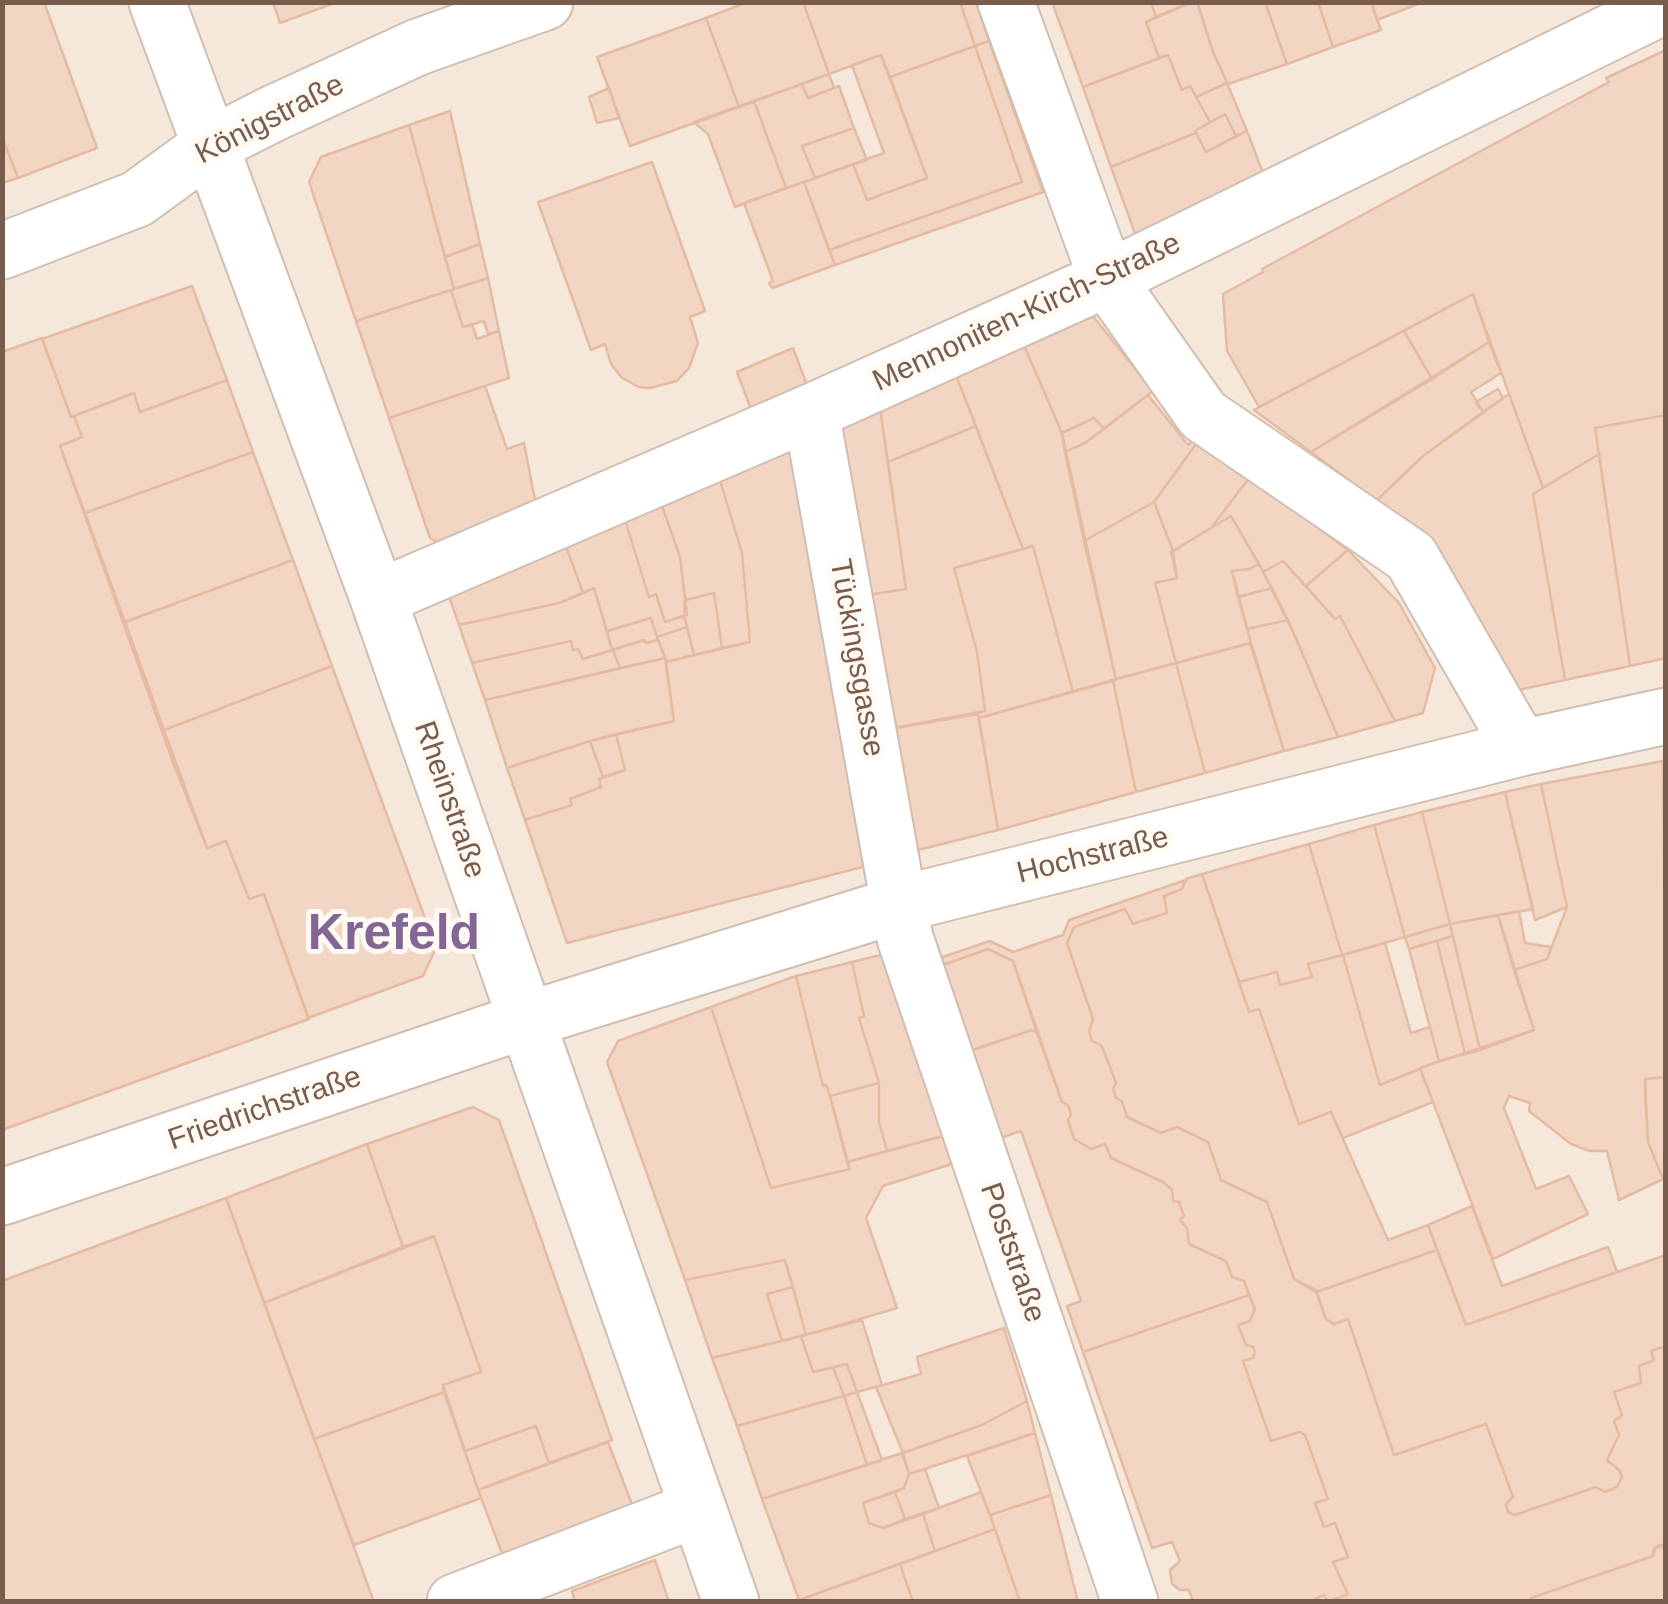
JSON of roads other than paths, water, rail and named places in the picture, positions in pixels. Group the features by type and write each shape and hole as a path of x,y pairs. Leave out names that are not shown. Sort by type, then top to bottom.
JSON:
{"street":[{"name":"Rheinstraße","path":"157,2 378,598 731,1602"},
{"name":"Königstraße","path":"2,251 137,199 210,145 412,25 545,2"},
{"path":"1006,2 1108,279 1203,415 1410,557 1521,748"},
{"name":"Mennoniten-Kirch-Straße","path":"378,598 1108,279 1666,5"},
{"name":"Tückingsgasse","path":"811,412 901,904"},
{"name":"Hochstraße","path":"527,1020 901,904 1521,748 1666,716"},
{"name":"Poststraße","path":"901,904 905,938 1130,1602"},
{"name":"Friedrichstraße","path":"2,1197 527,1020"},
{"path":"455,1602 698,1509"}],"district":[{"name":"Krefeld","path":"394,935"}]}
